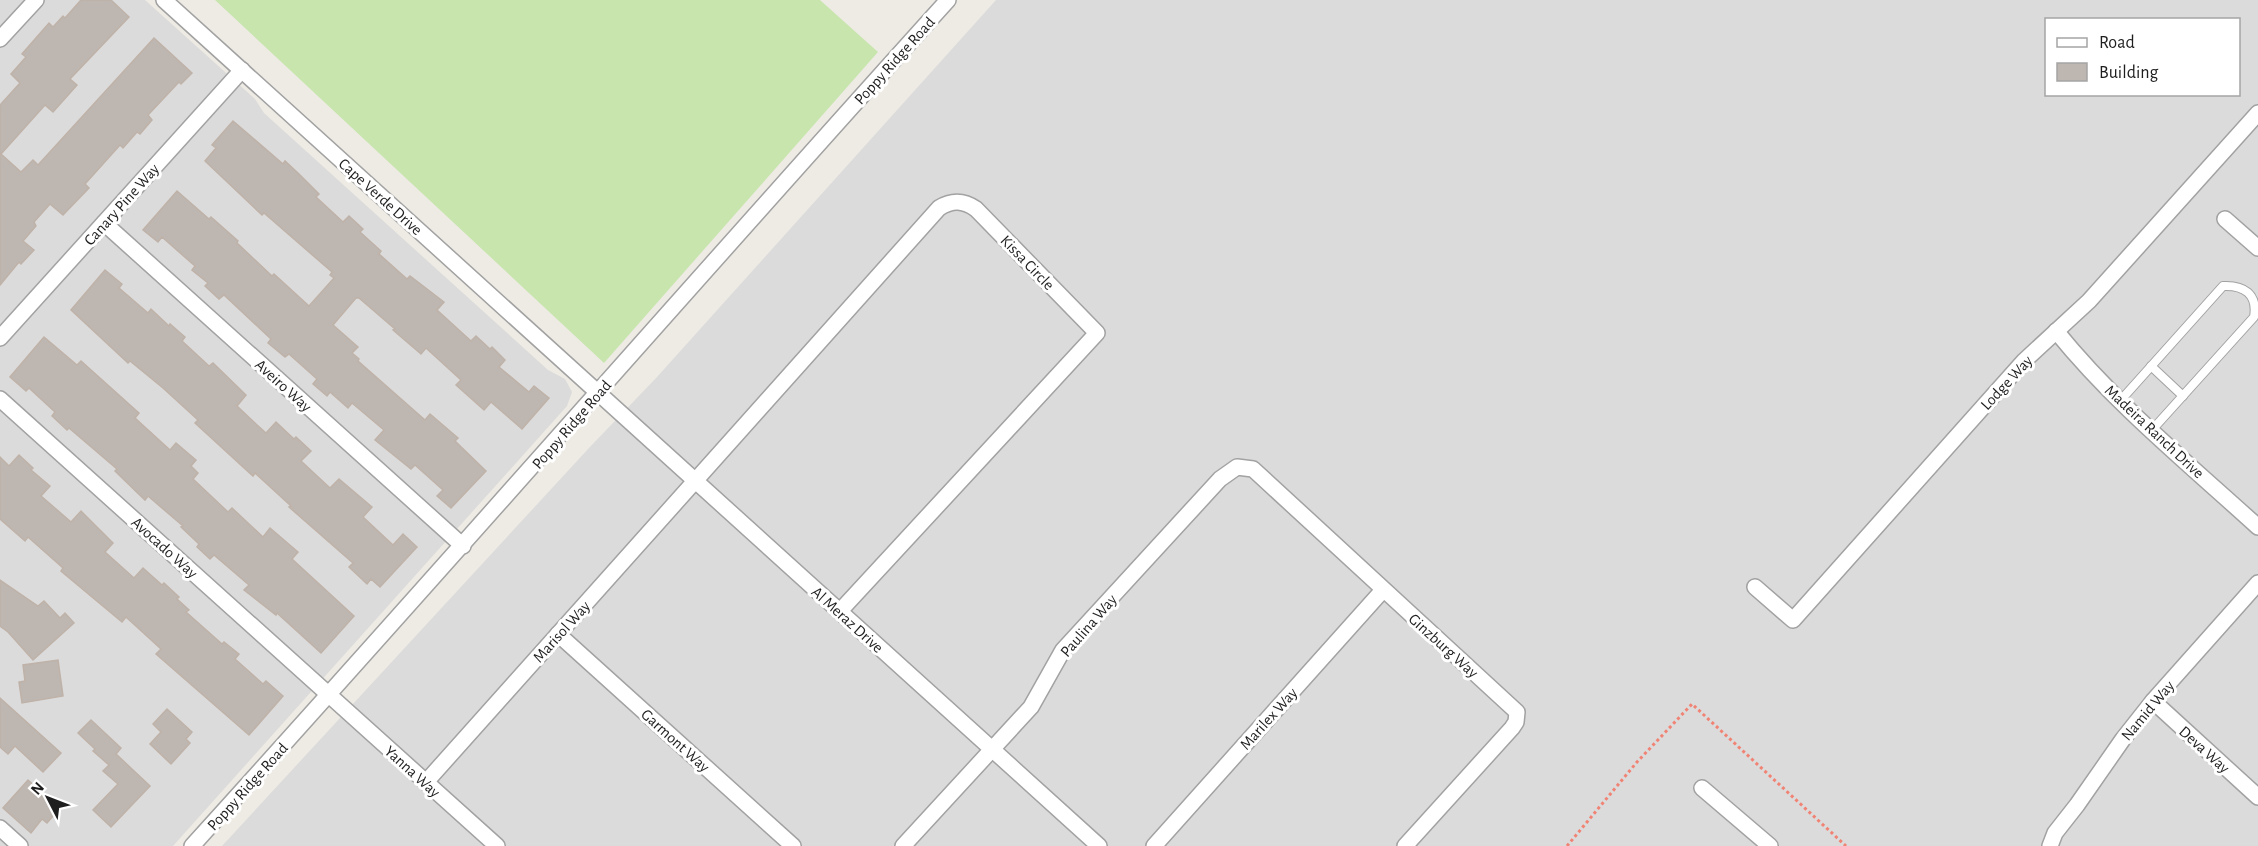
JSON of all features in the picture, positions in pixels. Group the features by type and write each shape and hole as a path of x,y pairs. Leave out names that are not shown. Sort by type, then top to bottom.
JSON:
{"street":[{"path":"0,39 36,0"},
{"name":"Cape Verde Drive","path":"164,0 598,392"},
{"name":"Poppy Ridge Road","path":"192,846 464,546 598,392 948,0"},
{"name":"Canary Pine Way","path":"0,338 242,70"},
{"name":"Lodge Way","path":"1755,587 1792,620 2024,361 2089,301 2258,113"},
{"name":"Kissa Circle","path":"696,480 939,208 954,202 969,204 976,209 1097,333 840,611"},
{"path":"2225,219 2258,248"},
{"name":"Aveiro Way","path":"104,223 464,546"},
{"name":"Madeira Ranch Drive","path":"2056,331 2077,357 2120,401 2258,527"},
{"name":"Al Meraz Drive","path":"598,392 1099,846"},
{"name":"Avocado Way","path":"0,399 329,695"},
{"name":"Ginzburg Way","path":"1237,467 1253,469 1517,712 1516,722 1512,728 1405,846"},
{"name":"Paulina Way","path":"903,846 1030,707 1063,650 1220,479 1237,467"},
{"name":"Marisol Way","path":"426,782 696,480"},
{"name":"Namid Way","path":"2050,846 2055,832 2153,701 2258,583"},
{"name":"Marilex Way","path":"1154,846 1383,590"},
{"name":"Garmont Way","path":"558,634 793,846"},
{"name":"Yanna Way","path":"329,695 497,846"},
{"name":"Deva Way","path":"2153,701 2258,797"},
{"path":"1702,788 1770,846"},
{"path":"0,828 20,846"}],"lane":[{"path":"2120,401 2223,286 2237,285 2246,290 2254,299 2257,309 2254,317 2152,430"},
{"path":"2151,366 2183,396"}],"shaded area":[{"path":"0,0 145,0 255,99 264,113 548,370 565,379 572,392 567,406 173,846 0,846"},
{"path":"996,0 2258,0 2258,846 222,846 657,377"}],"green space":[{"path":"215,0 820,0 878,52 604,363"}],"building":[{"path":"81,0 111,0 129,17 70,79 77,85 53,112 45,105 1,154 21,172 33,160 38,165 154,38 192,73 181,84 179,82 148,115 152,120 140,134 137,132 123,148 120,145 85,184 89,188 63,215 50,204 34,222 36,226 23,241 34,250 21,264 19,262 0,285 0,105 20,83 11,74 26,57 22,54 49,23 53,27 63,16 65,18"},
{"path":"233,121 283,164 285,161 319,194 316,197 343,222 349,216 363,229 360,232 381,251 379,254 407,279 410,276 444,302 437,310 471,341 476,336 490,349 492,347 505,360 499,367 529,392 534,386 549,398 522,429 491,402 484,410 456,385 461,380 426,348 421,354 393,330 395,329 359,298 356,298 333,325 358,347 352,353 359,359 358,361 425,420 430,414 458,438 455,441 486,471 451,508 437,496 443,490 415,465 411,469 375,440 384,430 352,403 348,408 330,392 327,396 313,384 317,379 289,354 285,357 268,343 271,339 224,295 219,299 205,286 208,283 192,270 195,266 162,237 158,242 143,230 177,191 209,219 211,217 272,276 274,274 309,306 334,278 330,275 332,272 264,213 262,215 205,161 216,148 212,145"},
{"path":"105,270 122,284 119,288 148,313 151,309 169,326 170,324 185,337 182,341 209,366 213,363 246,395 237,406 266,433 276,422 294,439 296,437 311,451 301,461 330,488 339,479 372,507 363,517 393,545 403,534 417,547 380,587 371,579 367,584 349,567 353,563 289,507 291,506 255,473 253,476 195,423 198,420 163,388 130,361 128,363 71,310"},
{"path":"44,337 77,365 81,361 139,413 135,418 170,450 176,443 196,460 191,466 198,473 193,479 228,512 232,508 263,537 270,528 298,552 292,559 354,616 321,653 277,613 276,615 244,590 249,585 214,555 210,559 197,547 199,544 181,527 183,526 148,496 145,500 115,471 117,469 69,428 67,430 52,416 55,412 29,388 26,391 10,377"},
{"path":"19,455 33,468 31,470 50,486 41,496 71,522 81,511 113,543 105,552 134,578 143,568 162,585 164,583 189,610 186,612 222,644 224,642 239,654 235,659 263,684 266,681 283,696 249,735 156,654 161,649 126,617 122,622 61,571 63,568 28,537 25,541 0,519 0,457 9,466"},
{"path":"0,580 38,606 44,601 60,618 65,613 74,623 33,660 0,626"},
{"path":"58,660 63,696 22,703 19,682 25,681 23,665"},
{"path":"0,698 61,753 43,772 15,746 8,754 0,747"},
{"path":"167,709 192,732 186,739 190,743 171,764 150,744 161,732 153,724"},
{"path":"91,720 121,748 116,754 150,786 111,827 93,810 118,784 103,771 109,765 78,733"},
{"path":"28,780 60,808 47,823 42,819 31,833 3,808"}]}
